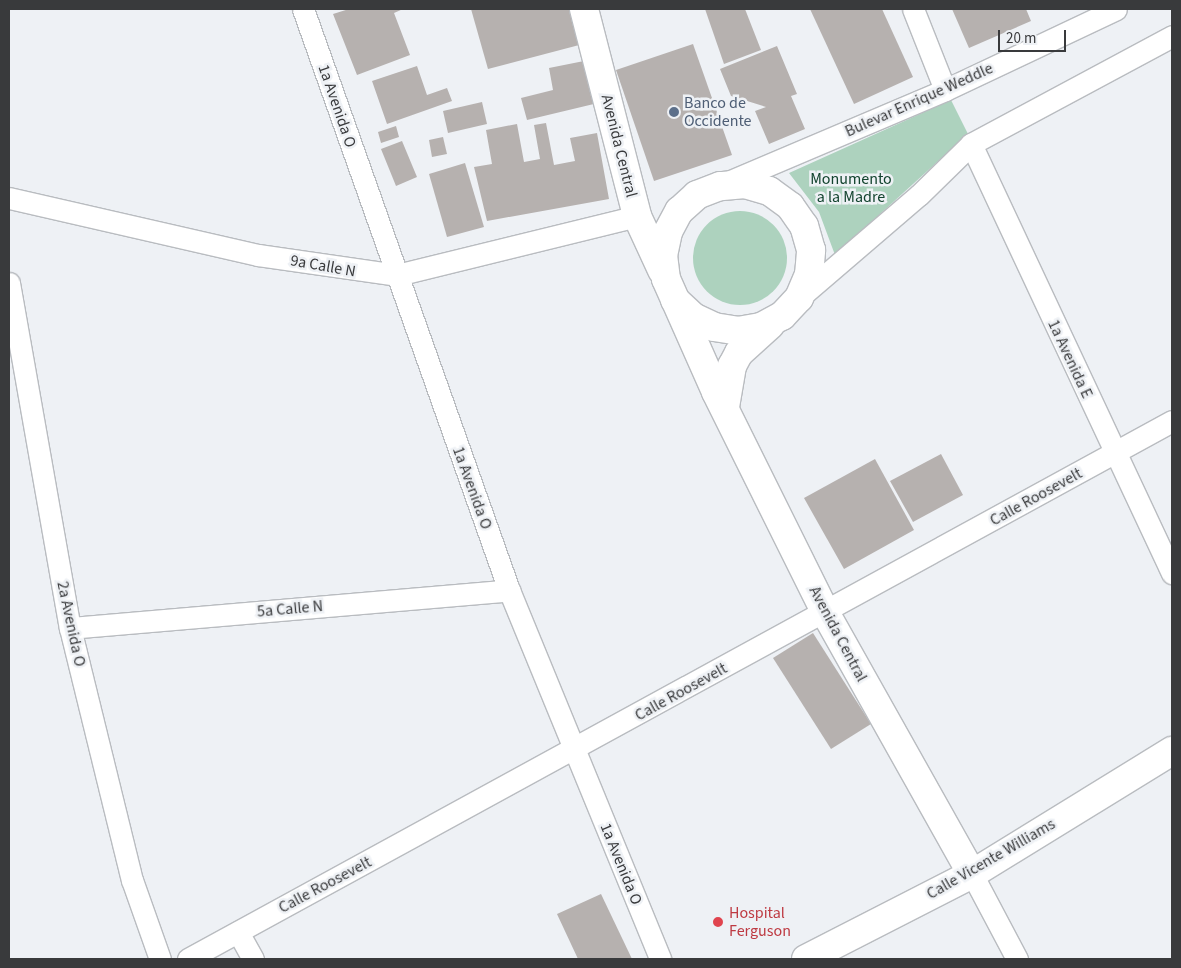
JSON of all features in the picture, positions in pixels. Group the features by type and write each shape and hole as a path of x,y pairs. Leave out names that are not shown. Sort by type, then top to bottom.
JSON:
{"main road":[{"name":"Avenida Central","path":"584,9 637,216 725,407 826,614 972,874"},
{"path":"725,407 727,382 739,353 791,307 809,275 811,250 804,226 790,206 769,191 745,184 709,190 679,211 668,232 663,255 671,289 693,317 730,330 761,327 791,307"},
{"name":"Bulevar Enrique Weddle","path":"637,216 709,190"},
{"name":"Calle Vicente Williams","path":"806,959 972,874 1172,751"}],"street":[{"name":"1a Avenida O","path":"303,9 509,590 660,959"},
{"path":"913,9 945,90"},
{"name":"Bulevar Enrique Weddle","path":"709,190 945,90 1116,9"},
{"path":"791,307 919,195 971,144 1172,36"},
{"name":"1a Avenida E","path":"971,144 1114,454 1172,573"},
{"name":"9a Calle N","path":"9,198 258,255 397,275 637,216"},
{"name":"2a Avenida O","path":"9,283 70,628 132,880 160,959"},
{"name":"Calle Roosevelt","path":"188,959 826,614 1172,421"},
{"name":"5a Calle N","path":"70,628 509,590"},
{"name":"Avenida Central","path":"972,874 1017,959"},
{"path":"238,932 253,959"}],"green space":[{"name":"Monumento a la Madre","path":"951,100 968,134 835,255 819,212 789,173"},
{"path":"740,211 758,215 773,225 783,240 787,258 783,276 773,291 758,301 740,305 722,301 707,291 697,276 693,258 697,240 707,225 722,215"}],"building":[{"path":"349,9 403,9 394,13 410,55 357,75 333,14"},
{"path":"471,9 574,9 583,44 488,69"},
{"path":"705,9 745,9 761,50 724,64"},
{"path":"810,9 882,9 913,77 854,104"},
{"path":"952,9 1026,9 1031,21 969,48"},
{"name":"Banco de Occidente","path":"693,44 732,155 654,181 616,70"},
{"path":"777,46 797,94 791,96 805,129 769,144 755,111 766,107 731,96 720,69"},
{"path":"589,60 598,103 527,120 521,98 553,90 549,68"},
{"path":"417,66 427,95 447,88 452,101 387,124 372,81"},
{"path":"482,102 487,124 448,133 443,111"},
{"path":"546,123 554,165 575,161 570,138 597,133 609,199 487,221 474,167 492,164 486,130 517,124 524,162 540,159 534,125"},
{"path":"396,126 399,137 381,143 378,132"},
{"path":"443,137 447,154 432,157 429,140"},
{"path":"402,141 417,177 396,186 381,149"},
{"path":"465,163 484,227 447,237 429,174"},
{"path":"941,454 963,495 913,522 890,481"},
{"path":"875,459 914,530 844,569 804,498"},
{"path":"813,633 871,724 831,749 773,658"},
{"path":"601,894 632,959 578,959 557,914"}],"place":[{"name":"Banco de Occidente","path":"674,112"},
{"name":"Hospital Ferguson","path":"718,922"}]}
